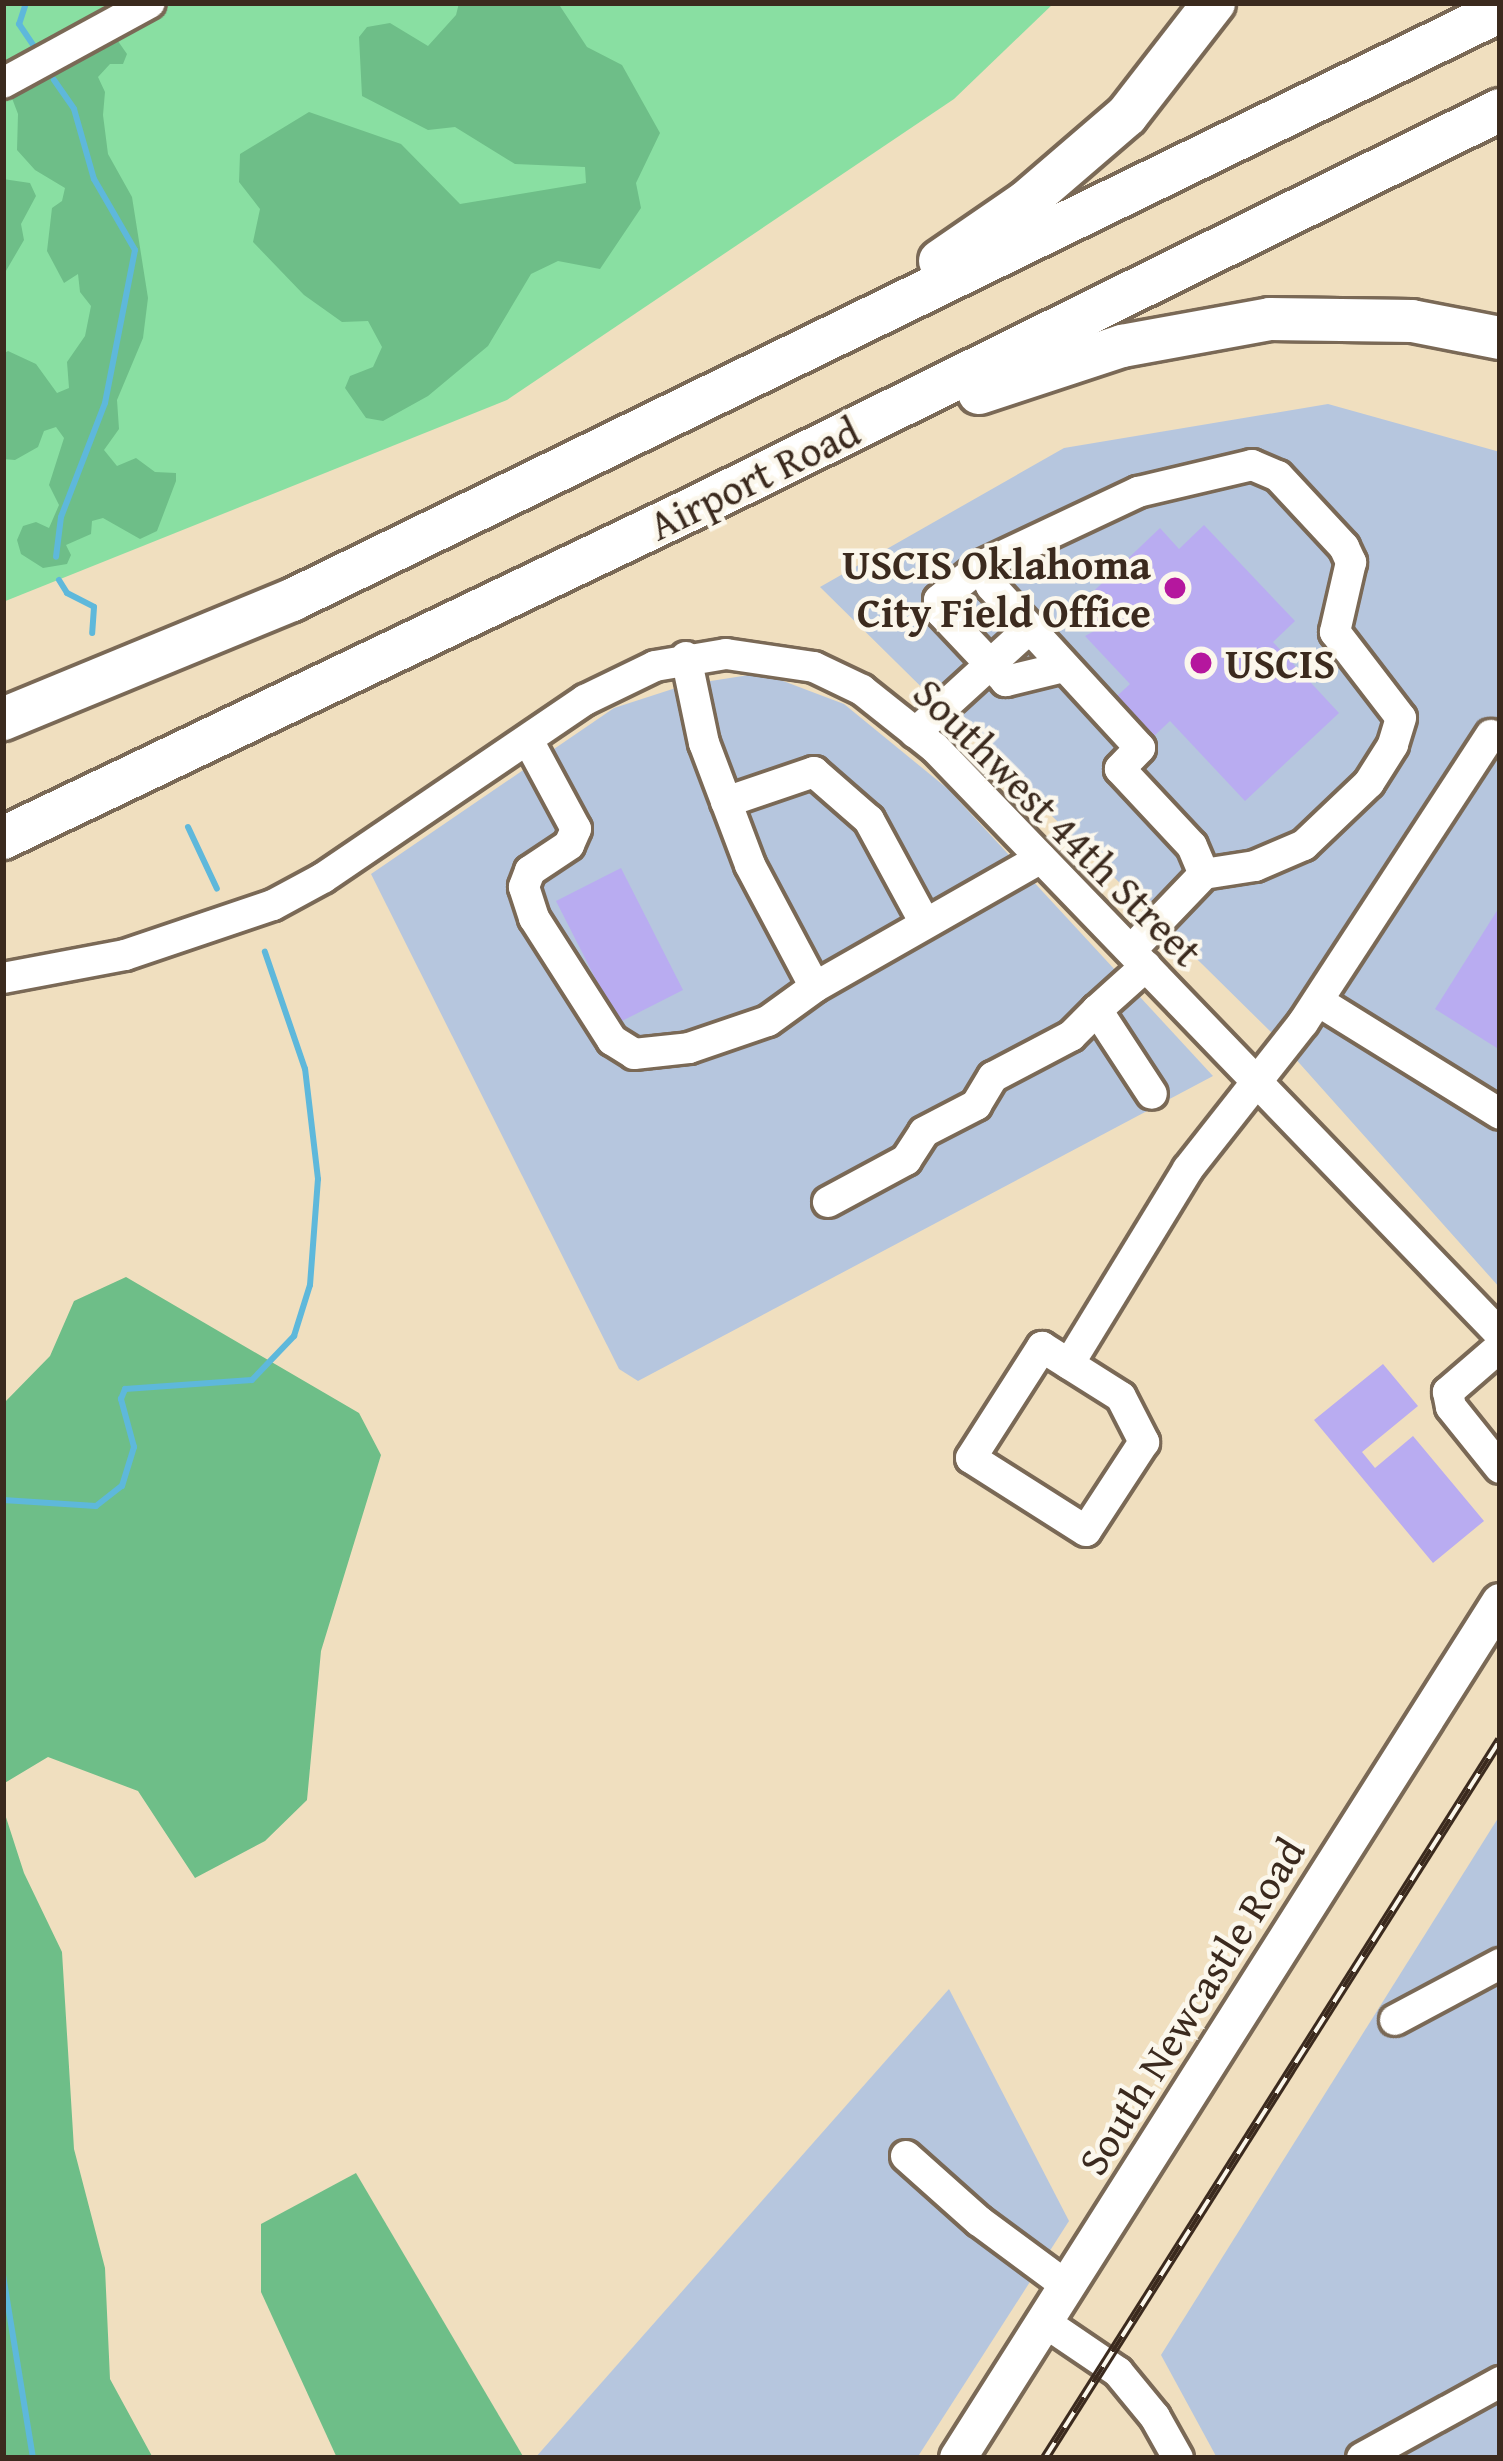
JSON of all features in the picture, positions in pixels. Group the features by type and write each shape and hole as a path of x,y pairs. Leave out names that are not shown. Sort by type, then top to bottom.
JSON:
{"highway":[{"path":"821,344 1026,202 1078,160 1166,70 1214,3"},
{"path":"3,718 292,600 1500,11"},
{"name":"Airport Road","path":"3,838 694,508 1500,110"},
{"path":"694,508 1009,381 1200,328 1339,316 1412,321 1500,338"}],"main road":[{"name":"South Newcastle Road","path":"958,2458 1500,1602"}],"street":[{"path":"3,83 149,3"},
{"path":"828,1202 906,1160 925,1132 976,1105 993,1077 1071,1036 1204,874 1255,866 1304,845 1369,783 1393,745 1399,711 1335,632 1351,562 1344,547 1278,476 1252,465 1138,492 981,566 938,600 941,612 1006,681 1064,667"},
{"path":"981,566 991,586 1140,748 1120,769 1192,846 1204,874"},
{"path":"915,733 1029,629"},
{"name":"Southwest 44th Street","path":"3,978 125,955 273,905 323,878 601,692 686,657 766,656 814,667 862,690 915,733 1041,857 1500,1334"},
{"path":"686,657 704,743 750,865 815,987"},
{"path":"1070,1364 1188,1169 1318,1001 1491,735"},
{"path":"528,740 576,829 569,845 530,871 524,887 534,919 612,1040 634,1054 689,1048 768,1022 815,987 1041,857"},
{"path":"726,802 814,772 869,820 925,923"},
{"path":"1318,1001 1500,1114"},
{"path":"1097,1010 1152,1094"},
{"path":"1042,1347 1070,1364 1121,1396 1144,1442 1086,1531 971,1458 1042,1347"},
{"path":"1500,1347 1448,1393 1451,1407 1500,1468"},
{"path":"1395,2020 1500,1964"},
{"path":"906,2156 980,2222 1067,2286"},
{"path":"1043,2321 1118,2372 1145,2402 1178,2458"},
{"path":"1362,2458 1500,2382"}],"shaded area":[{"path":"1328,404 1500,452 1500,1288 1276,1037 820,587 1064,448"},
{"path":"762,673 844,704 948,789 1213,1076 638,1381 619,1369 371,874 614,708 685,685"},
{"path":"1500,1815 1500,2458 1217,2458 1161,2355"},
{"path":"949,1989 1069,2221 917,2458 535,2458"}],"green space":[{"path":"3,3 1054,3 954,99 507,400 3,602"},
{"path":"459,3 558,3 587,47 622,65 660,133 636,183 641,208 600,269 558,261 531,274 488,346 428,396 383,421 366,418 345,388 350,376 373,367 382,347 368,321 342,322 304,295 253,242 260,209 239,182 240,154 309,112 401,144 460,204 586,183 585,167 515,164 455,127 428,130 362,96 359,37 367,27 390,23 428,46 456,15"},
{"path":"113,34 127,54 123,64 110,64 98,77 105,92 108,154 132,197 148,298 143,338 117,400 119,429 104,450 117,466 136,458 155,472 176,473 176,481 157,531 140,539 103,518 92,521 91,534 66,545 71,555 67,564 43,568 21,554 17,540 23,526 36,522 49,528 59,505 49,485 64,438 56,427 44,431 38,447 15,460 3,459 3,354 8,351 36,364 57,393 69,388 67,362 85,336 91,306 80,292 78,274 64,283 47,251 52,208 62,201 65,188 35,170 17,150 18,114 10,93"},
{"path":"3,179 30,183 36,196 21,224 24,240 3,276"},
{"path":"126,1277 359,1413 381,1455 321,1651 307,1800 265,1841 195,1878 138,1791 48,1757 3,1784 3,1404 50,1356 74,1301"},
{"path":"3,1808 24,1873 62,1952 74,2149 105,2268 110,2379 153,2458 3,2458"},
{"path":"356,2173 524,2458 337,2458 261,2292 261,2224"}],"building":[{"name":"USCIS","path":"1204,525 1295,621 1273,642 1339,713 1245,801 1170,721 1154,736 1117,696 1130,684 1085,636 1098,629 1077,607 1160,528 1179,549"},
{"path":"621,868 683,990 618,1023 556,901"},
{"path":"1500,906 1500,1050 1435,1009"},
{"path":"1383,1364 1418,1406 1362,1452 1375,1468 1413,1436 1484,1521 1433,1563 1314,1420"}],"waterway":[{"path":"26,3 19,24 34,46"},
{"path":"54,80 74,109 94,179 135,250 105,403 61,517 56,557"},
{"path":"59,580 67,593 94,607 92,633"},
{"path":"188,827 217,889"},
{"path":"3,1500 96,1506 122,1486 134,1447 121,1399 125,1389 252,1380 294,1336 310,1285 318,1179 305,1069 265,952"},
{"path":"3,2275 33,2458"}],"railway":[{"path":"1045,2458 1500,1740"}],"place":[{"name":"USCIS Oklahoma City Field Office","path":"1175,588"},
{"name":"USCIS","path":"1201,663"}]}
